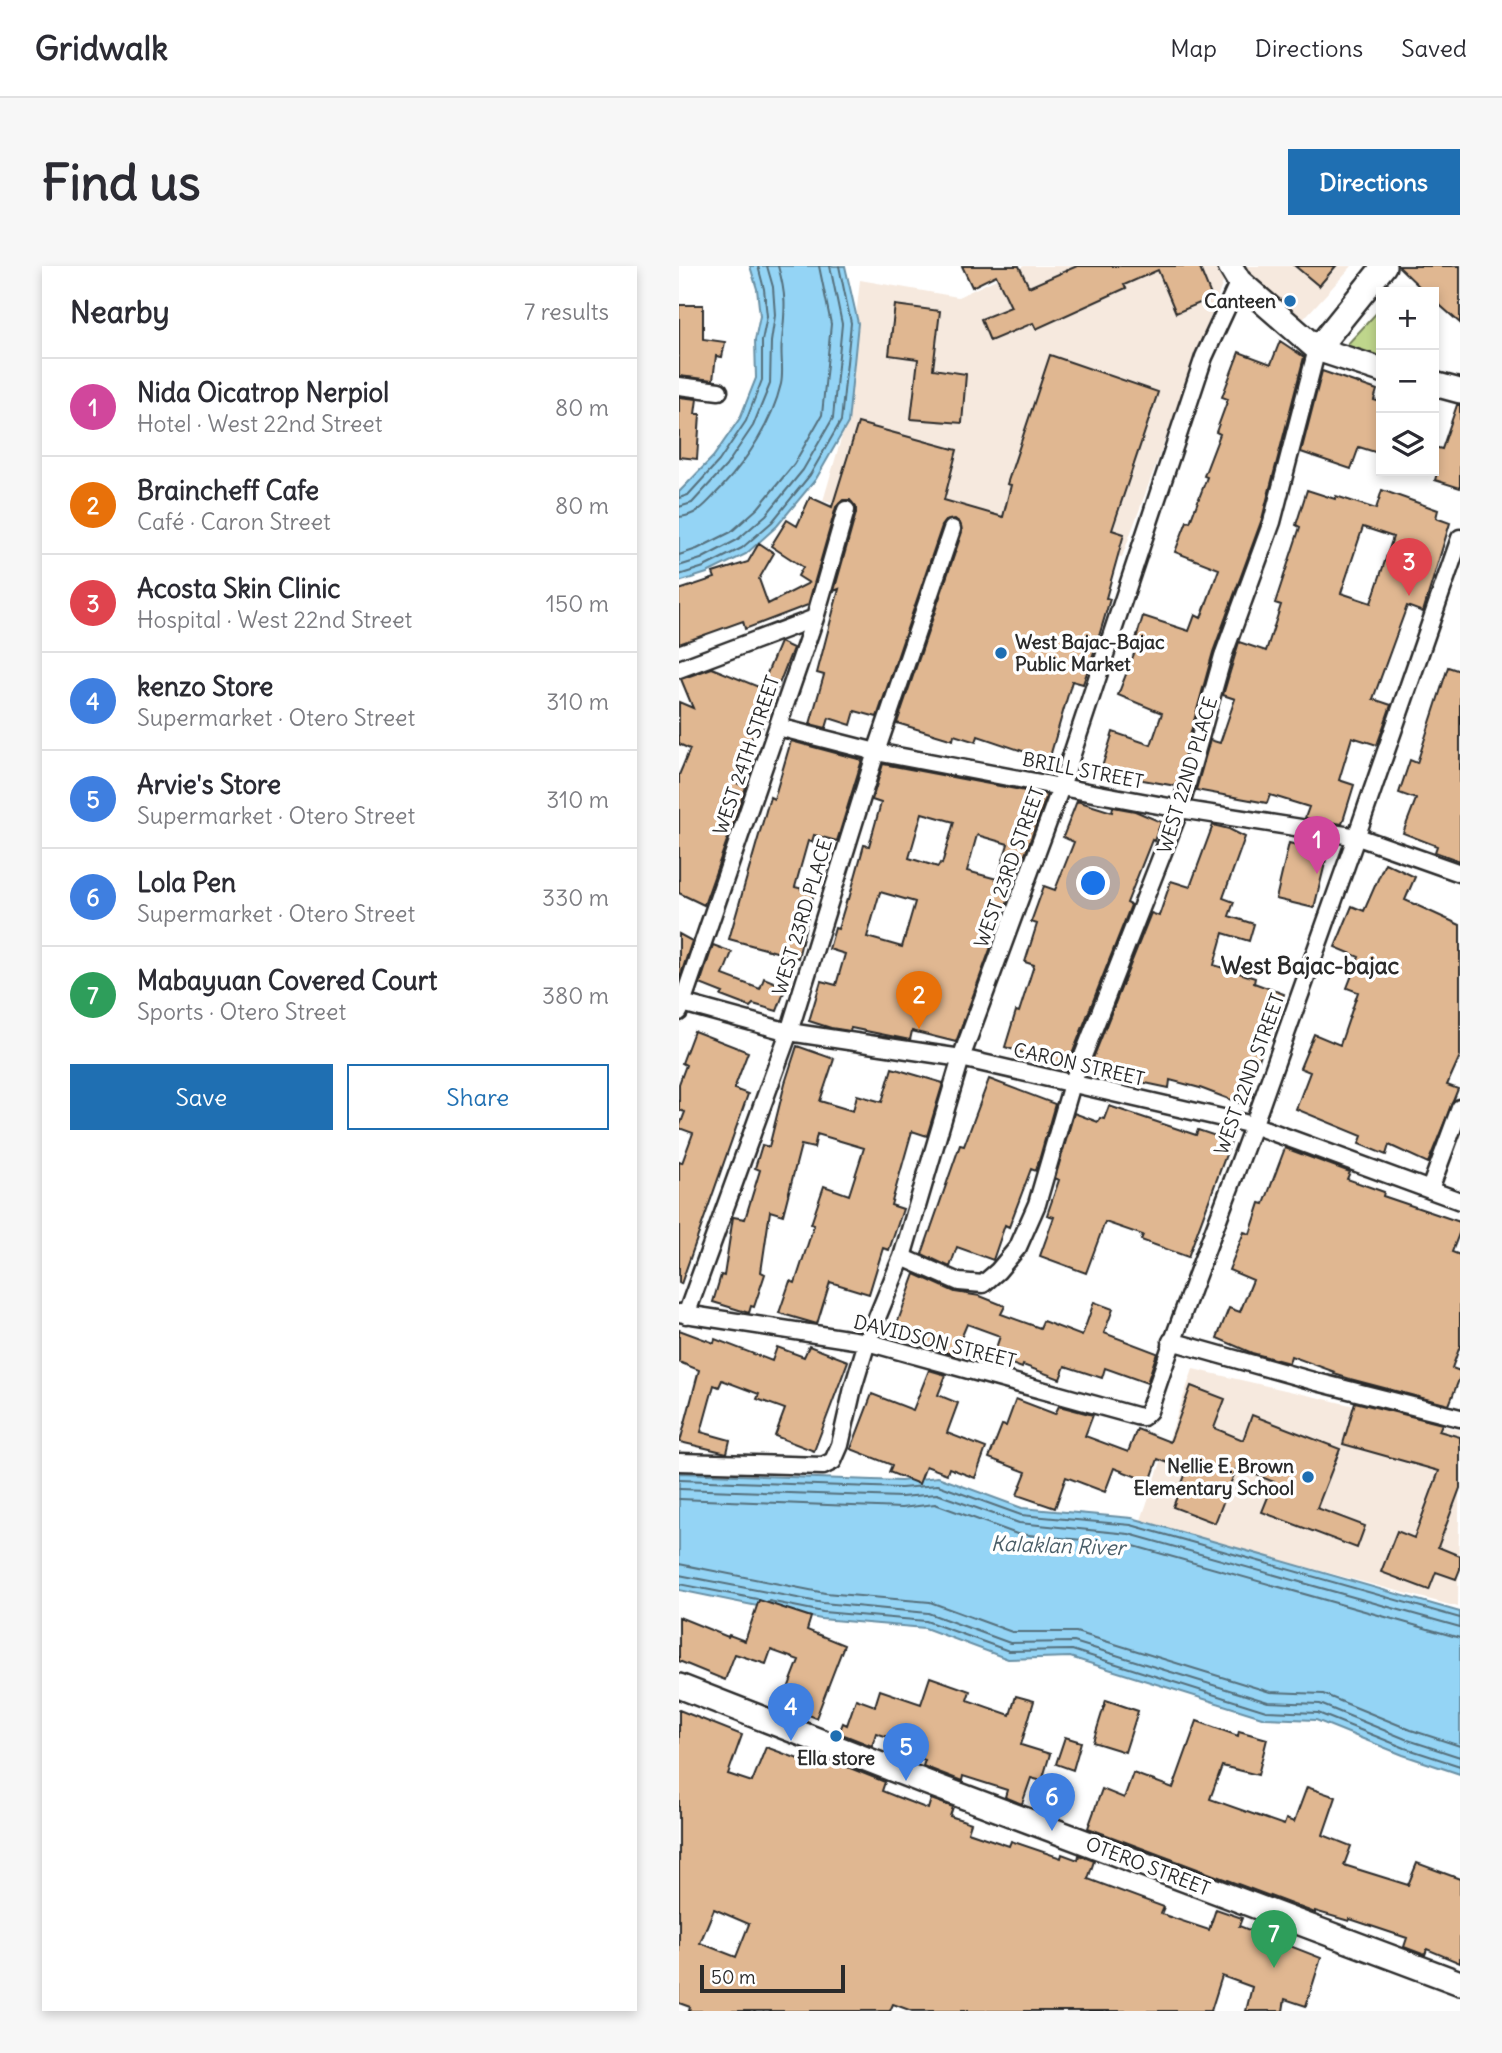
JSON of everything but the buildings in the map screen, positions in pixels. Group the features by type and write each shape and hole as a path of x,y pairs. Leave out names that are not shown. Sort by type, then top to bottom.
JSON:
{"main road":[{"name":"WEST 22ND PLACE","path":"1317,349 1384,266"},
{"path":"1235,274 1317,349 1376,368"},
{"path":"1439,385 1460,391"},
{"name":"OTERO STREET","path":"679,1686 925,1782 1460,1983"}],"street":[{"name":"WEST 23RD STREET","path":"679,1462 823,1466 834,1461 867,1342 902,1256 961,1058 1061,787 1203,358 1235,274"},
{"name":"WEST 22ND PLACE","path":"902,1256 959,1282 983,1283 998,1272 1018,1247 1038,1204 1072,1084 1180,809 1223,656 1272,522 1317,349"},
{"path":"679,386 719,391"},
{"name":"WEST 24TH STREET","path":"680,1005 815,618 846,510"},
{"name":"WEST 23RD PLACE","path":"682,1314 789,1032 876,752 952,529"},
{"name":"WEST 22ND STREET","path":"1136,1416 1143,1417 1149,1411 1171,1341 1254,1125 1358,837 1460,538"},
{"path":"679,669 815,618"},
{"name":"BRILL STREET","path":"778,727 876,752 1180,809 1358,837 1460,873"},
{"name":"CARON STREET","path":"680,1005 789,1032 961,1058 1254,1125 1460,1201"},
{"path":"1430,1189 1460,1108"},
{"name":"DAVIDSON STREET","path":"682,1314 867,1342 1136,1416"},
{"path":"1171,1341 1460,1418"}],"shaded area":[{"path":"1024,266 1229,266 1122,557 823,501 844,429 860,280 958,297"},
{"path":"1242,266 1352,266 1296,327"},
{"name":"Nellie E. Brown Elementary School","path":"1193,1369 1460,1430 1458,1607 1140,1523"}],"green space":[{"path":"1376,313 1376,358 1344,348"}],"water":[{"path":"750,266 845,266 858,323 848,423 816,479 777,526 746,554 707,573 679,582 679,492 713,457 740,418 756,378 755,340 760,316 757,289"},
{"name":"Kalaklan River","path":"679,1473 901,1481 938,1477 1022,1508 1132,1518 1460,1612 1460,1774 1403,1755 1316,1720 1265,1718 1070,1657 1008,1659 925,1628 821,1619 679,1590"}],"place":[{"name":"Canteen","path":"1290,301"},
{"name":"Acosta Skin Clinic","path":"1409,596"},
{"name":"West Bajac-Bajac Public Market","path":"1001,653"},
{"name":"Nida Oicatrop Nerpiol","path":"1317,874"},
{"name":"Braincheff Cafe","path":"919,1029"},
{"name":"Nellie E. Brown Elementary School","path":"1308,1477"},
{"name":"Ella store","path":"836,1736"},
{"name":"kenzo Store","path":"791,1741"},
{"name":"Arvie's Store","path":"906,1781"},
{"name":"Lola Pen","path":"1052,1831"},
{"name":"Mabayuan Covered Court","path":"1274,1968"}],"district":[{"name":"West Bajac-bajac","path":"1310,966"}]}
